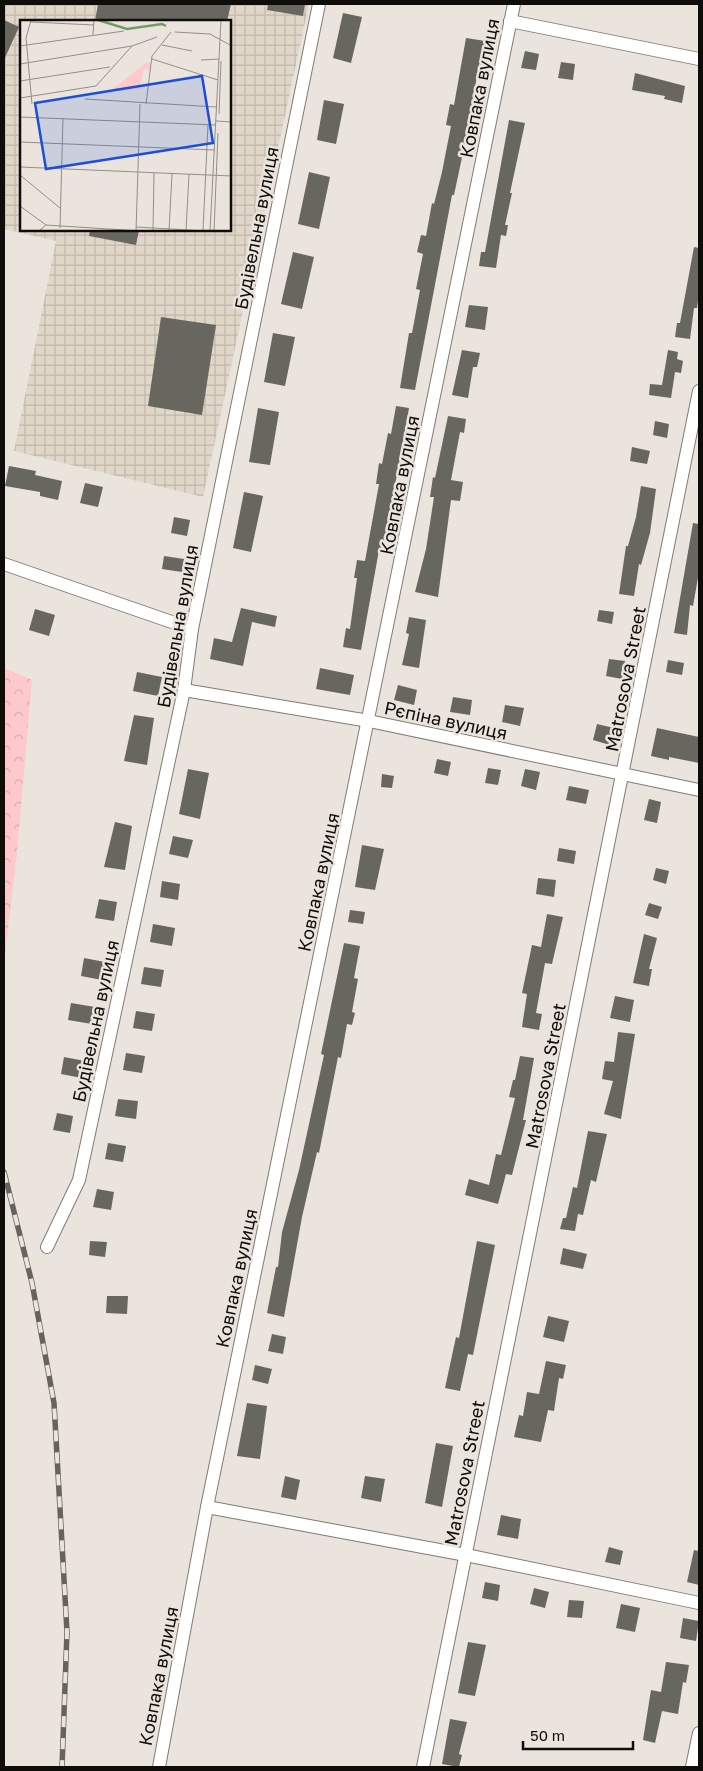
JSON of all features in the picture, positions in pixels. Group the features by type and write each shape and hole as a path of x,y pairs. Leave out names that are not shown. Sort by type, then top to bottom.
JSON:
{"street":[{"name":"Будівельна вулиця","path":"47,1247 79,1180 184,690 192,629 319,4"},
{"name":"Ковпака вулиця","path":"158,1767 207,1507 514,4"},
{"path":"510,21 699,59"},
{"name":"Matrosova Street","path":"423,1767 624,775 699,391"},
{"path":"4,564 192,629"},
{"name":"Рєпіна вулиця","path":"184,690 369,721 699,790"},
{"path":"207,1507 466,1555 699,1603"},
{"path":"692,1767 699,1733"}],"shaded area":[{"path":"4,4 309,4 203,497 14,451 56,241 4,229"}],"green space":[{"path":"4,668 32,680 17,853 4,963"}],"building":[{"path":"98,4 231,4 227,20 95,20"},
{"path":"268,4 305,4 303,16 267,10"},
{"path":"343,13 362,17 351,63 333,58"},
{"path":"4,20 19,27 4,60"},
{"path":"466,38 485,41 482,65 479,64 468,129 454,195 452,195 415,390 400,388 409,333 412,333 420,290 416,289 423,254 417,252 421,235 426,236 432,203 434,204 442,172 451,126 446,125 450,104 454,105"},
{"path":"525,51 539,54 536,70 521,68"},
{"path":"561,62 575,64 573,80 558,78"},
{"path":"635,73 685,86 682,103 664,99 665,96 632,90"},
{"path":"324,100 344,104 336,144 317,140"},
{"path":"509,120 525,123 510,193 512,193 505,225 508,225 506,236 501,235 496,268 479,266 481,252 485,252"},
{"path":"309,172 330,177 319,229 298,224"},
{"path":"90,231 139,231 136,245 89,236"},
{"path":"694,247 699,248 699,293 697,308 694,308 690,339 675,337 677,323 680,323"},
{"path":"293,252 314,257 302,309 281,304"},
{"path":"469,305 488,307 485,330 465,327"},
{"path":"161,317 216,325 202,415 148,406"},
{"path":"273,333 295,337 285,386 264,382"},
{"path":"462,350 480,353 477,367 473,367 468,398 452,395"},
{"path":"668,350 678,352 677,359 683,361 681,373 675,372 671,398 649,395 650,384 662,385"},
{"path":"396,406 409,408 389,519 382,550 379,550 361,650 343,647 346,628 350,629 357,578 354,578 357,560 365,561 379,484 376,484 379,463 382,464 388,433 391,434"},
{"path":"258,408 279,412 270,465 249,462"},
{"path":"448,416 466,419 464,433 460,432 451,480 463,482 460,501 451,500 438,597 415,592 426,549 434,497 430,497 433,477 435,478"},
{"path":"655,421 669,424 667,438 653,435"},
{"path":"632,447 650,451 647,464 630,461"},
{"path":"9,466 36,471 35,475 62,481 58,500 40,496 40,492 5,486"},
{"path":"85,483 103,487 98,507 80,503"},
{"path":"641,486 656,489 650,533 641,565 639,564 634,596 619,594 626,546 628,546 636,517"},
{"path":"244,492 263,496 251,552 233,548"},
{"path":"174,517 190,520 187,536 171,533"},
{"path":"693,523 699,524 699,572 693,606 690,605 687,635 674,633"},
{"path":"164,556 184,559 182,572 162,569"},
{"path":"241,608 277,616 275,627 252,622 243,666 210,659 214,638 232,642"},
{"path":"35,609 55,615 49,636 29,630"},
{"path":"599,610 614,612 612,624 597,621"},
{"path":"409,617 426,620 419,668 402,665 409,634 406,633"},
{"path":"609,659 625,661 622,679 606,676"},
{"path":"668,660 684,663 682,675 666,672"},
{"path":"320,668 354,675 350,695 316,689"},
{"path":"137,672 162,677 158,696 133,691"},
{"path":"398,685 417,690 414,705 394,700"},
{"path":"453,697 472,700 470,715 450,712"},
{"path":"505,705 524,708 520,726 502,722"},
{"path":"134,715 154,718 147,765 124,761"},
{"path":"597,724 614,728 610,745 593,740"},
{"path":"657,728 699,737 699,763 669,757 669,760 651,756"},
{"path":"437,759 451,762 448,776 434,773"},
{"path":"488,768 501,770 498,785 485,783"},
{"path":"188,769 209,773 200,819 179,814"},
{"path":"525,769 540,772 536,790 521,786"},
{"path":"382,774 394,776 392,788 381,787"},
{"path":"569,786 589,790 586,804 566,800"},
{"path":"649,799 661,802 657,823 644,820"},
{"path":"115,822 132,826 125,870 104,867"},
{"path":"173,836 193,840 188,858 169,854"},
{"path":"362,845 384,849 375,890 355,887"},
{"path":"559,848 576,851 574,864 557,861"},
{"path":"656,868 669,871 666,884 653,880"},
{"path":"538,878 556,880 554,897 536,894"},
{"path":"162,881 180,884 178,900 160,897"},
{"path":"99,899 117,902 114,921 95,918"},
{"path":"649,903 662,907 658,919 645,915"},
{"path":"350,910 365,912 363,924 348,922"},
{"path":"547,914 563,917 552,964 545,963 536,1013 542,1014 539,1030 522,1027 527,994 522,993 532,945 541,947"},
{"path":"153,924 175,928 172,946 150,942"},
{"path":"644,934 657,938 649,969 652,969 649,986 633,983"},
{"path":"344,943 360,946 354,978 358,979 352,1012 355,1013 352,1025 347,1024 341,1058 338,1057 319,1153 317,1152 302,1217 284,1317 267,1313 276,1267 278,1267 282,1232 299,1170 324,1055 321,1054"},
{"path":"84,958 105,962 102,980 81,976"},
{"path":"144,967 164,970 161,987 141,984"},
{"path":"615,996 634,1000 630,1022 610,1018"},
{"path":"71,1003 95,1007 92,1024 68,1020"},
{"path":"136,1011 155,1014 152,1031 133,1028"},
{"path":"618,1032 635,1034 621,1119 604,1114 613,1081 602,1079 605,1061 614,1062"},
{"path":"126,1053 145,1056 142,1073 123,1070"},
{"path":"520,1056 534,1058 523,1120 526,1120 512,1175 506,1174 498,1204 465,1195 469,1179 489,1185 496,1154 501,1155 515,1098 509,1097"},
{"path":"64,1057 85,1061 82,1078 61,1074"},
{"path":"118,1099 138,1101 136,1119 115,1116"},
{"path":"57,1113 73,1116 70,1133 53,1130"},
{"path":"588,1131 607,1134 596,1182 591,1180 583,1215 578,1214 575,1231 560,1229 563,1218 566,1218 573,1187 577,1188"},
{"path":"108,1143 126,1146 123,1162 105,1159"},
{"path":"97,1189 114,1192 111,1210 93,1207"},
{"path":"90,1241 107,1242 105,1257 89,1255"},
{"path":"477,1241 495,1245 473,1355 468,1354 460,1391 445,1388 456,1337 459,1338"},
{"path":"563,1248 587,1254 583,1269 560,1264"},
{"path":"107,1296 128,1296 127,1314 106,1313"},
{"path":"548,1316 569,1321 564,1342 543,1337"},
{"path":"272,1334 286,1337 283,1354 268,1351"},
{"path":"546,1361 566,1365 563,1379 559,1378 554,1411 548,1410 541,1442 514,1437 519,1415 523,1416 527,1392 539,1394"},
{"path":"255,1365 272,1369 268,1384 252,1380"},
{"path":"247,1403 267,1406 260,1459 237,1456"},
{"path":"436,1443 453,1446 442,1507 425,1503"},
{"path":"285,1476 300,1480 296,1500 281,1497"},
{"path":"365,1476 385,1479 381,1502 361,1498"},
{"path":"501,1515 521,1519 518,1539 497,1535"},
{"path":"609,1547 623,1551 620,1565 605,1562"},
{"path":"694,1550 699,1551 699,1585 687,1582"},
{"path":"485,1582 500,1585 498,1601 482,1598"},
{"path":"534,1588 549,1592 545,1608 530,1604"},
{"path":"569,1600 584,1601 582,1618 567,1617"},
{"path":"621,1604 640,1608 635,1632 616,1628"},
{"path":"683,1618 699,1621 696,1641 680,1638"},
{"path":"468,1642 486,1645 475,1696 458,1693"},
{"path":"666,1662 689,1665 686,1683 683,1682 678,1714 662,1711 655,1743 643,1740 651,1690 661,1692"},
{"path":"450,1719 467,1722 459,1754 462,1755 459,1767 442,1764"}],"railway":[{"path":"4,1172 32,1283 54,1403 67,1632 62,1767"}]}
